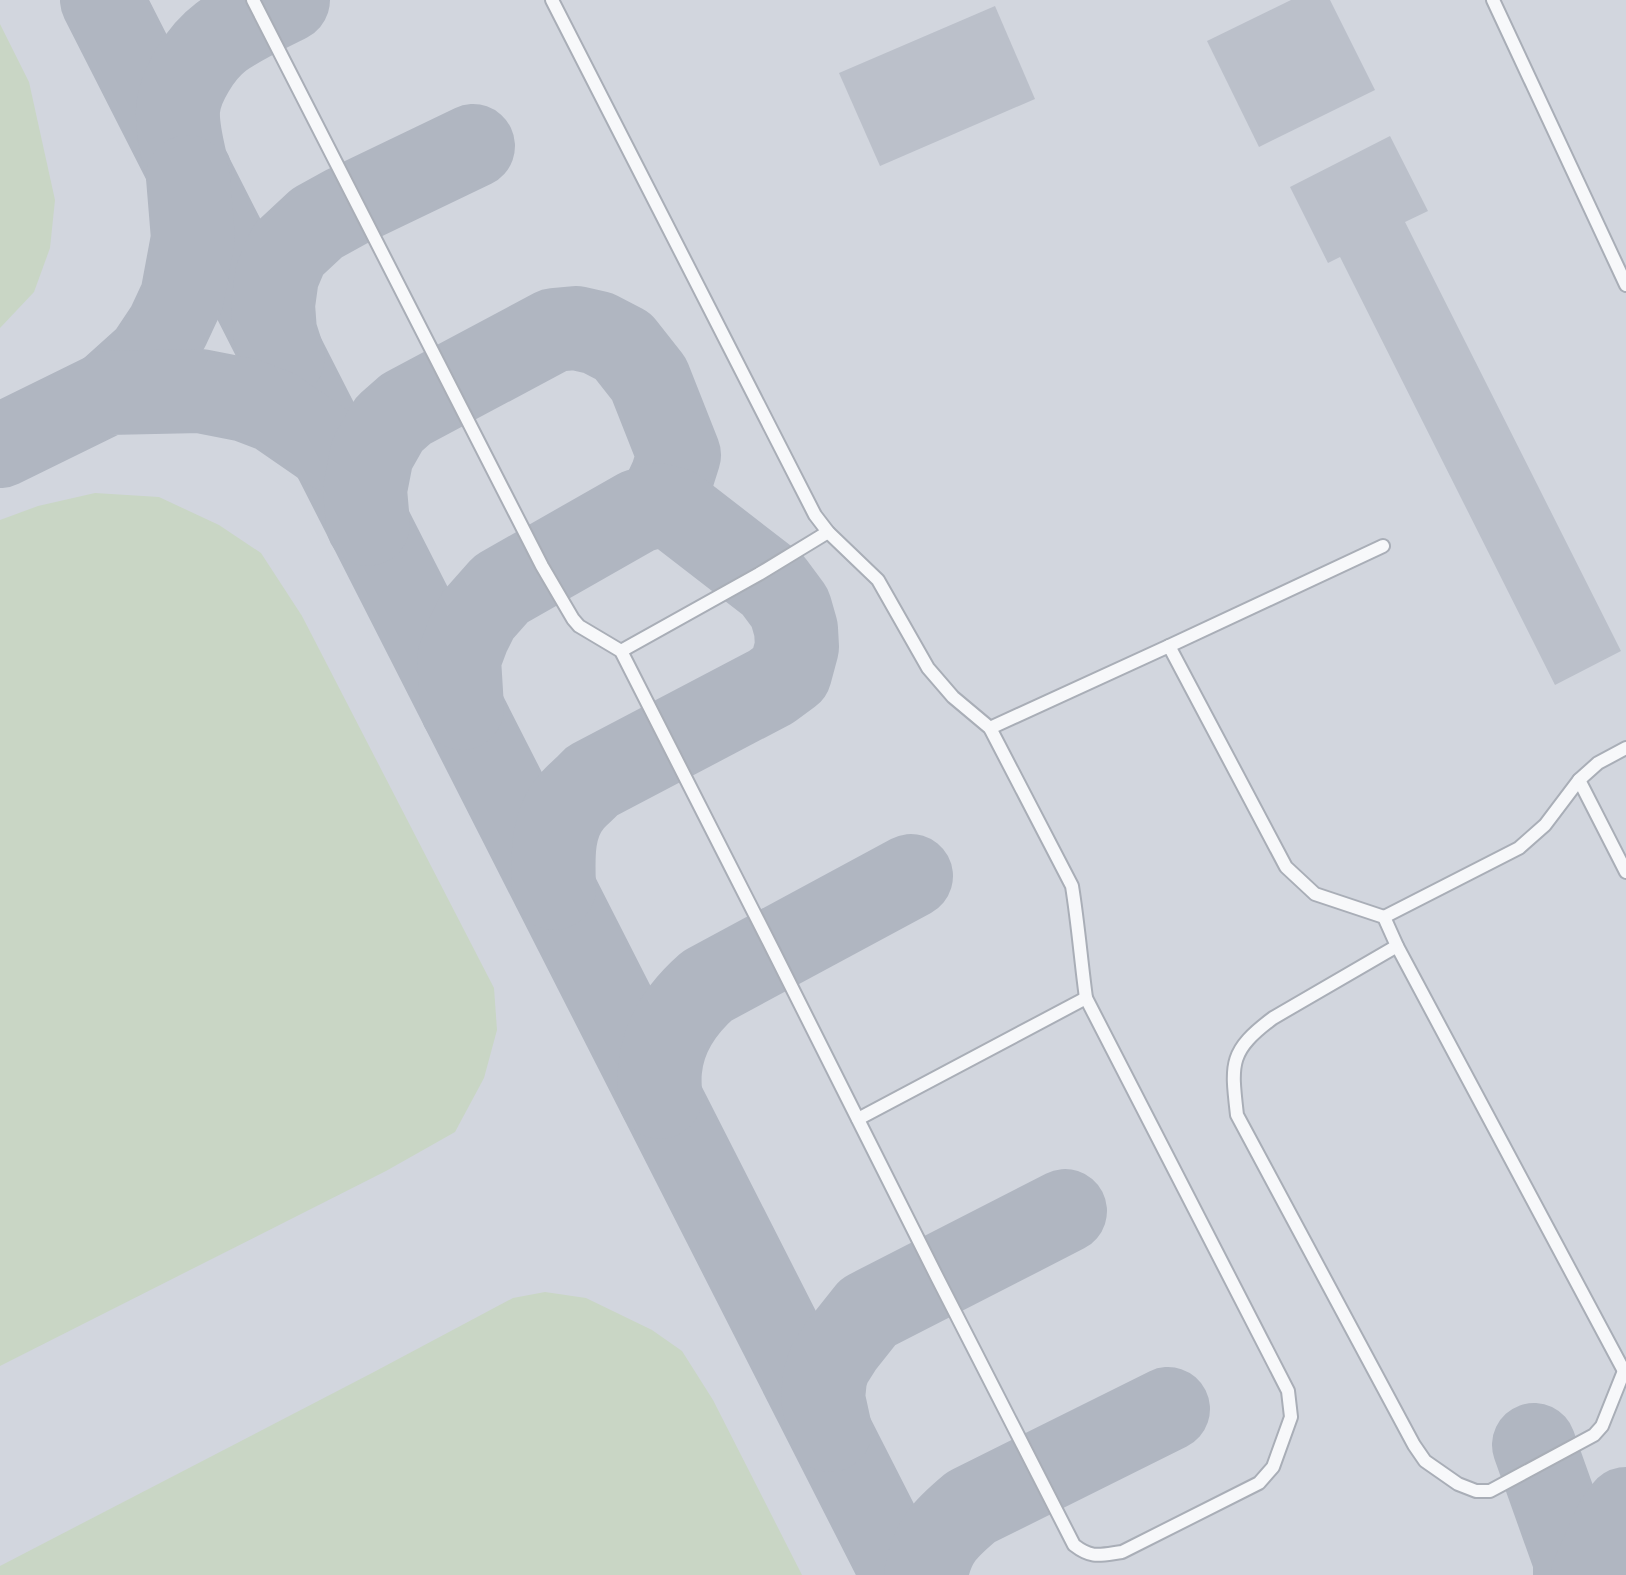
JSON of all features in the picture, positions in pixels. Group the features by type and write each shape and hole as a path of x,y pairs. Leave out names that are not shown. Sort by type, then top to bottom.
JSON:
{"lane":[{"path":"253,0 542,566 579,626 621,651 1074,1545 1086,1555 1122,1552 1258,1483 1273,1467 1291,1417 1288,1391 1086,998 1072,886 990,728 953,697 928,668 878,580 828,532 815,515 552,0"},
{"path":"1493,0 1626,285"},
{"path":"621,651 828,532"},
{"path":"990,728 1383,546"},
{"path":"1169,646 1286,867 1315,894 1384,917 1518,848 1545,825 1579,780 1598,762 1626,748"},
{"path":"1579,780 1626,872"},
{"path":"1384,917 1397,946 1625,1371 1602,1426 1594,1435 1490,1492 1476,1491 1458,1484 1425,1461 1237,1115 1233,1078 1236,1055 1254,1032 1273,1018 1397,946"},
{"path":"858,1119 1086,998"}],"shaded area":[{"path":"0,0 1626,0 1626,1575 0,1575"}],"green space":[{"path":"0,24 29,82 55,200 50,248 34,292 0,328"},
{"path":"95,493 159,497 219,525 261,553 302,616 494,988 497,1030 484,1078 455,1132 386,1171 0,1366 0,520 38,506"},
{"path":"545,1292 586,1298 652,1330 682,1351 713,1400 802,1575 0,1575 0,1566 513,1298"}],"building":[{"path":"1291,0 1330,0 1375,90 1259,147 1207,41"},
{"path":"995,6 1035,99 880,166 839,73"},
{"path":"1390,136 1428,211 1405,222 1621,651 1555,685 1340,257 1328,263 1290,187"}],"taxiway":[{"path":"102,0 903,1575"},
{"path":"190,172 187,169 178,125 178,110 183,90 193,70 206,51 221,37 288,0"},
{"path":"283,357 275,332 273,305 277,276 288,250 317,223 473,146"},
{"path":"108,393 148,357 168,327 182,297 193,238 188,177"},
{"path":"368,524 365,490 372,454 389,424 406,409 554,330 576,328 598,333 623,346 649,379 679,455 659,505"},
{"path":"0,446 108,393 200,391 246,400 275,411 330,449"},
{"path":"462,708 459,659 478,615 501,589 638,511 659,505 676,510 773,585 790,608 796,629 797,647 790,673 771,687 592,781 572,801 565,810 557,831 554,888"},
{"path":"660,1097 662,1058 670,1034 682,1013 707,986 911,876"},
{"path":"830,1430 823,1398 829,1365 868,1312 1065,1211"},
{"path":"926,1575 932,1553 941,1536 971,1507 1168,1409"},
{"path":"1534,1445 1575,1560 1575,1575"},
{"path":"1593,1575 1616,1523 1626,1509"}]}
